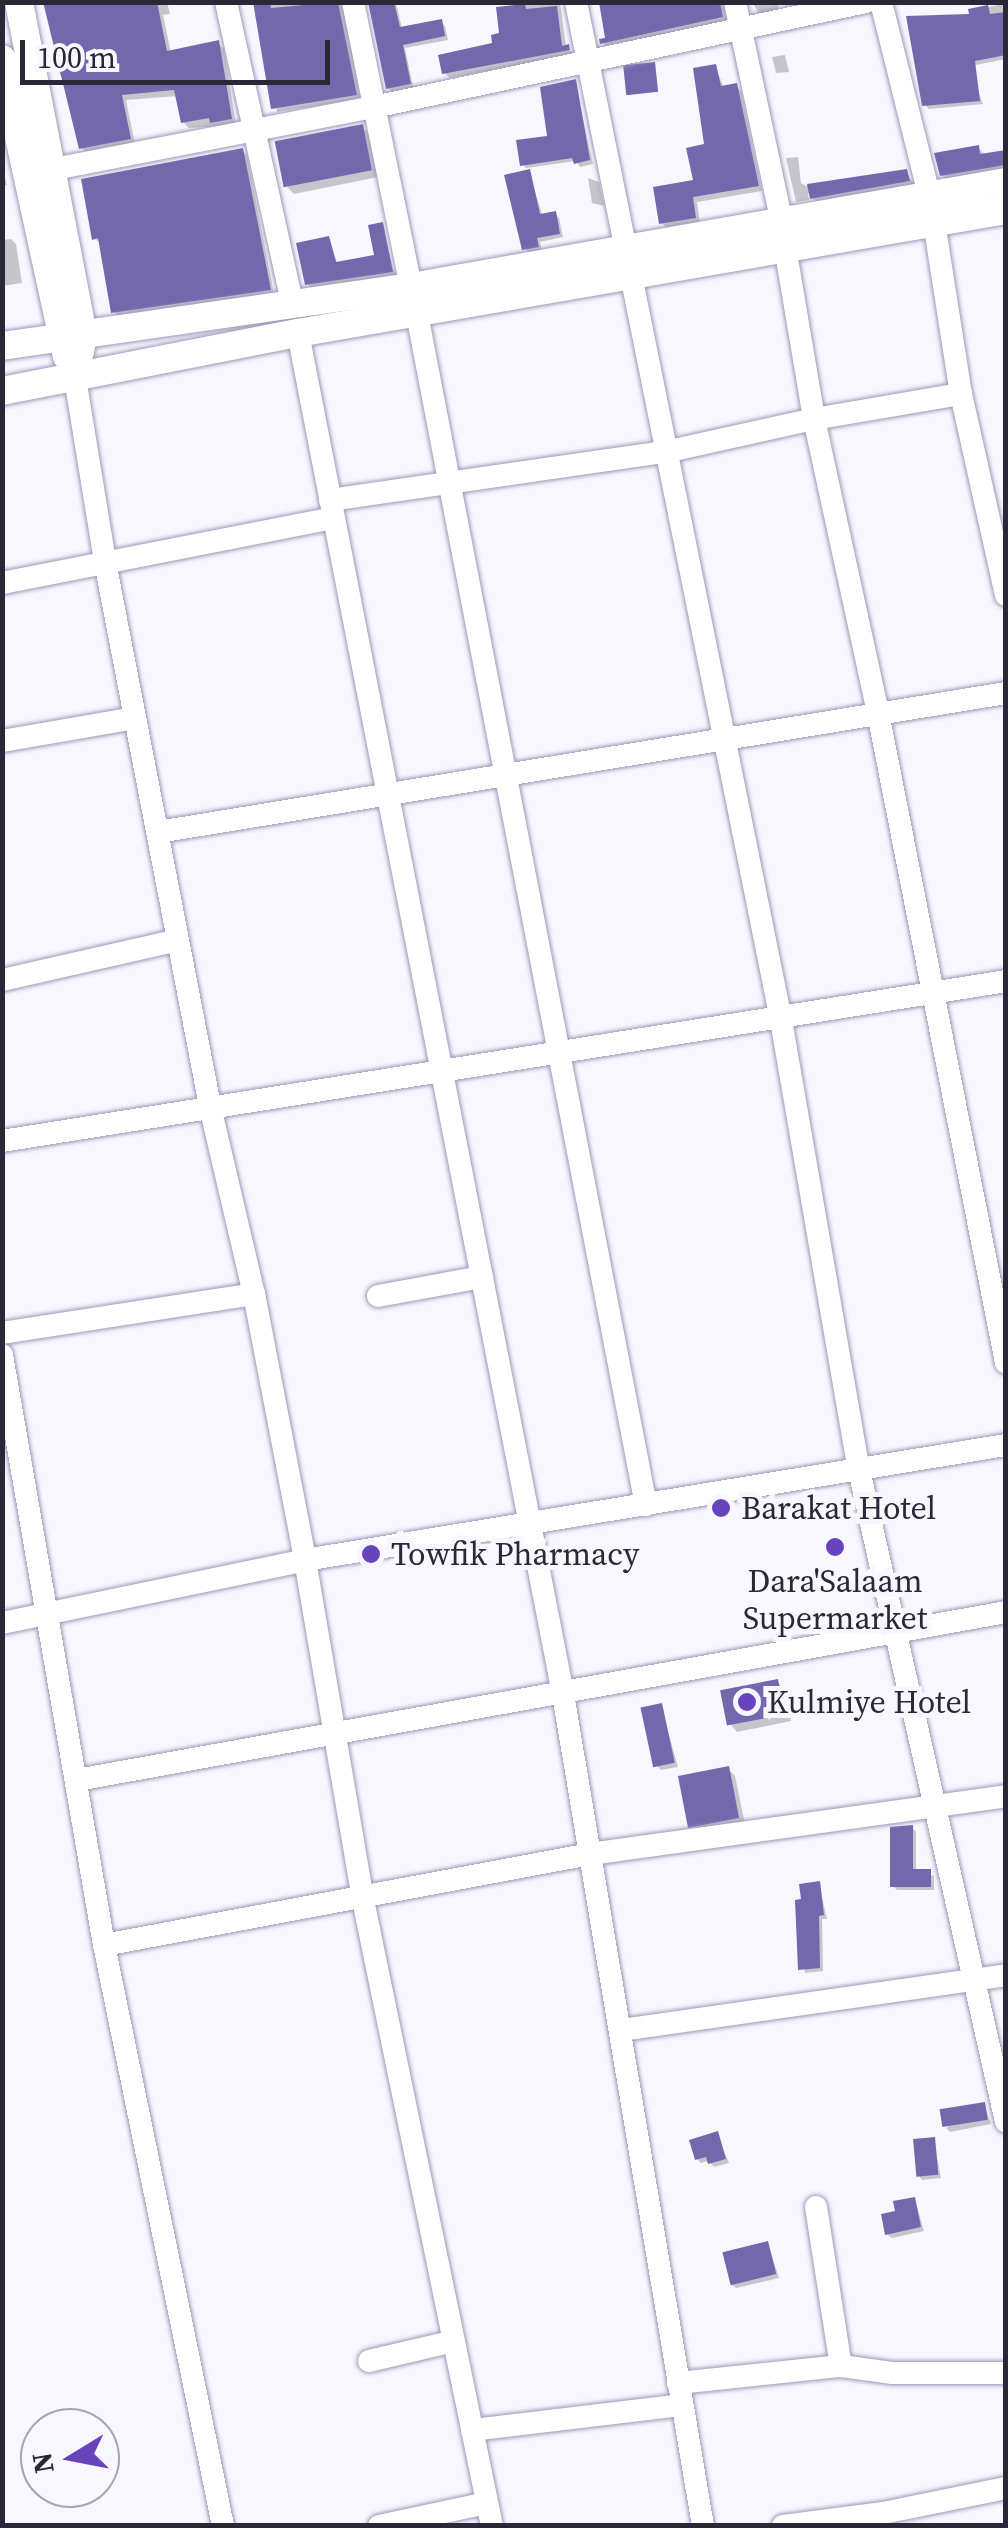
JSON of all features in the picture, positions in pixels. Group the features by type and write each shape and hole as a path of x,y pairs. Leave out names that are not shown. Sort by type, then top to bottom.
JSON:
{"main road":[{"path":"19,2 54,169 75,378"},
{"path":"2,59 72,337"},
{"path":"628,261 785,247 931,208 1006,182"},
{"path":"2,346 295,320 414,301 628,261 781,218 931,208 1006,210"},
{"path":"2,391 75,378 295,320"}],"street":[{"path":"226,2 295,320 563,1694 703,2526"},
{"path":"353,2 646,1505"},
{"path":"576,2 780,1020 892,1635 938,1806 970,1980 1006,2122"},
{"path":"735,2 781,218"},
{"path":"54,169 374,108 866,2"},
{"path":"881,2 931,208 961,394 1006,596"},
{"path":"785,247 814,419 878,714 930,994 1006,1363"},
{"path":"75,378 106,562 211,1111 254,1294 305,1560 362,1895 489,2514 380,2526"},
{"path":"2,583 450,484 665,452 814,419 961,394"},
{"path":"158,832 1006,693"},
{"path":"2,741 135,718"},
{"path":"2,980 178,940"},
{"path":"2,1141 211,1111 442,1069 780,1020 1006,981"},
{"path":"378,1296 482,1277"},
{"path":"2,1333 254,1294"},
{"path":"2,1355 104,1945 223,2526"},
{"path":"2,1623 305,1560 1006,1445"},
{"path":"77,1780 1006,1612"},
{"path":"104,1945 590,1854 1006,1796"},
{"path":"621,2030 1006,1975"},
{"path":"816,2208 841,2366"},
{"path":"369,2362 454,2341"},
{"path":"472,2430 841,2366 892,2373 1006,2372"},
{"path":"783,2526 884,2519 1006,2488"}],"building":[{"path":"43,2 157,2 167,51 219,40 232,119 181,123 174,90 122,95 131,139 79,149"},
{"path":"253,2 270,2 271,8 338,2 357,95 271,109"},
{"path":"368,2 394,2 400,27 442,19 445,36 403,45 411,84 386,89"},
{"path":"599,2 720,2 723,17 600,44 599,39 605,38"},
{"path":"525,4 526,9 557,6 562,46 569,44 570,50 442,74 438,55 492,43 491,35 499,33 496,7"},
{"path":"988,5 990,14 1006,12 1006,55 975,61 980,101 922,106 906,16 969,14 968,9"},
{"path":"655,62 658,92 626,95 623,65"},
{"path":"716,64 721,86 737,83 759,186 693,197 696,218 659,224 653,187 693,180 686,148 704,144 693,68"},
{"path":"576,79 590,160 574,164 572,158 520,166 516,140 547,136 540,87"},
{"path":"363,124 372,170 284,187 275,141"},
{"path":"979,145 980,154 1006,150 1006,165 940,176 934,153"},
{"path":"243,148 271,290 111,313 98,238 92,240 81,179"},
{"path":"530,169 540,214 556,211 560,234 537,238 539,247 522,250 504,175"},
{"path":"907,169 910,181 810,199 807,184"},
{"path":"383,222 393,272 305,285 296,243 329,236 336,262 374,255 368,225"},
{"path":"778,1679 785,1714 727,1726 720,1690"},
{"path":"662,1703 675,1763 653,1767 640,1708"},
{"path":"729,1766 739,1818 688,1828 678,1776"},
{"path":"913,1825 913,1869 931,1869 931,1887 890,1887 890,1827"},
{"path":"820,1881 824,1915 819,1916 820,1968 798,1970 795,1900 801,1899 799,1884"},
{"path":"985,2102 988,2120 942,2127 940,2109"},
{"path":"718,2131 726,2159 708,2164 706,2157 695,2160 689,2140"},
{"path":"935,2137 938,2175 916,2177 913,2139"},
{"path":"915,2197 921,2227 885,2235 881,2214 895,2211 893,2201"},
{"path":"768,2241 776,2274 731,2285 722,2252"}],"place":[{"name":"Barakat Hotel","path":"721,1508"},
{"name":"Dara'Salaam Supermarket","path":"835,1547"},
{"name":"Towfik Pharmacy","path":"371,1554"},
{"name":"Kulmiye Hotel","path":"747,1702"}]}
